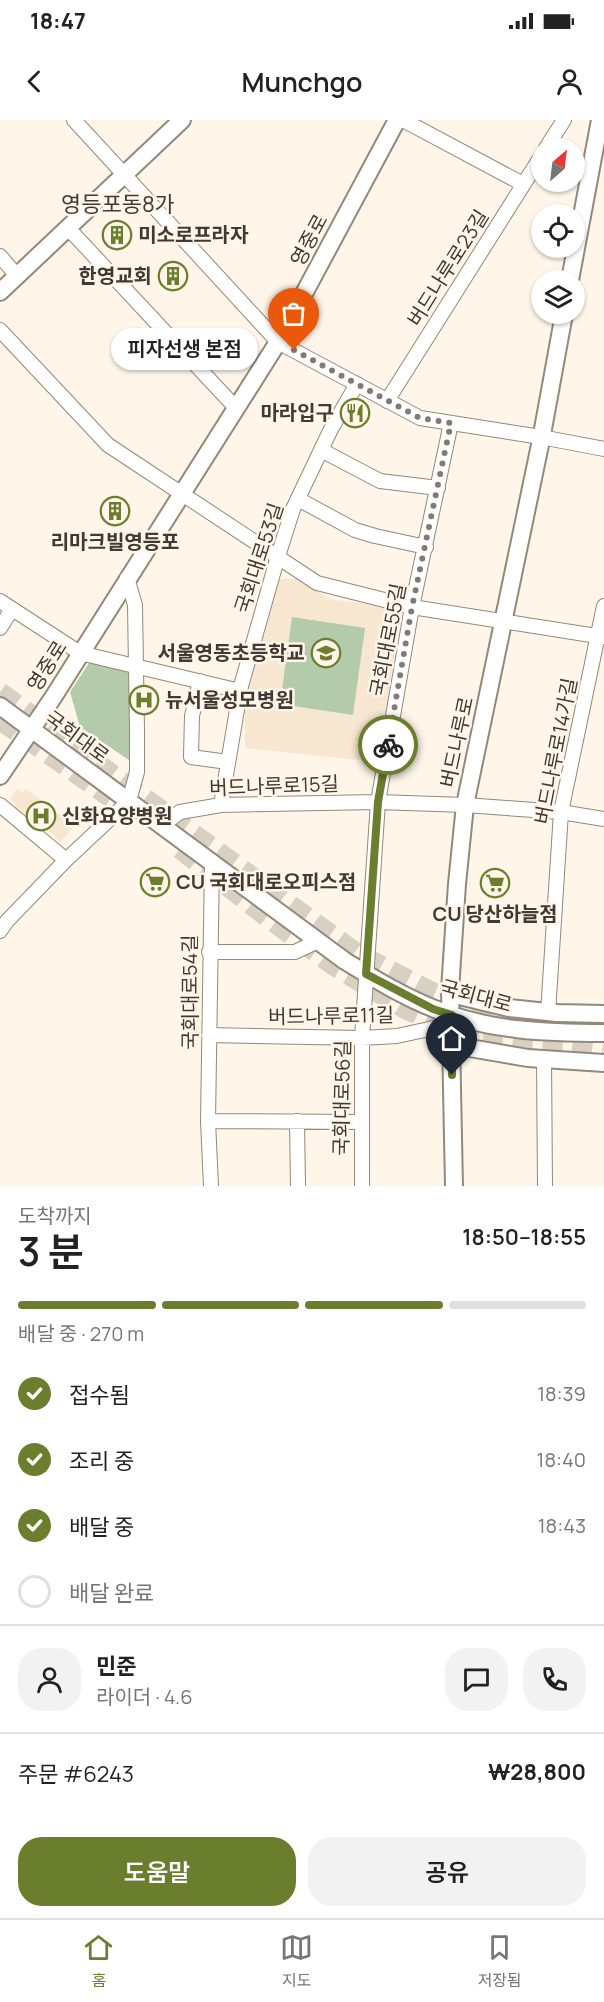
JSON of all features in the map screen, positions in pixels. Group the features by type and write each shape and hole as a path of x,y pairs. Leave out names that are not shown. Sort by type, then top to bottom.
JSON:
{"main road":[{"path":"0,292 182,120"},
{"name":"영중로","path":"0,776 278,342 397,120"},
{"path":"572,270 600,120"},
{"name":"버드나루로","path":"454,1186 451,994 457,884 465,805 562,324"},
{"name":"국회대로","path":"0,706 366,974 452,1020 549,1032 596,1033"},
{"path":"451,994 509,1008 548,1013 604,1014"},
{"path":"604,1026 596,1033 604,1044"},
{"path":"452,1045 544,1059 604,1063"}],"street":[{"path":"74,120 278,342 420,418 604,449"},
{"path":"403,120 523,184"},
{"path":"552,138 564,120"},
{"name":"버드나루로23길","path":"387,400 531,172"},
{"path":"68,228 236,408"},
{"path":"0,256 17,276"},
{"path":"0,330 108,446 317,583 412,607 601,637"},
{"name":"국회대로53길","path":"221,805 240,691 278,556 298,499 321,450 357,384"},
{"name":"국회대로55길","path":"366,974 378,802 412,607 451,423"},
{"path":"321,450 380,481 438,488"},
{"name":"국회대로53길","path":"298,499 356,530 426,547"},
{"path":"128,578 135,605 135,667"},
{"path":"0,628 6,605 80,653 240,691"},
{"name":"버드나루로14가길","path":"548,1013 561,812 601,637 604,606"},
{"name":"국회대로","path":"129,801 136,772 135,667"},
{"path":"200,681 192,716 191,757 228,762"},
{"path":"0,931 6,921 66,860 129,801"},
{"name":"버드나루로15길","path":"161,826 180,813 221,805 378,802 561,812 604,819"},
{"path":"0,805 66,860"},
{"name":"국회대로54길","path":"211,1186 208,1121 212,863"},
{"path":"209,952 295,952 318,941"},
{"name":"국회대로56길","path":"362,1186 362,1038 366,974"},
{"name":"버드나루로11길","path":"209,1035 362,1038 397,1036 452,1020"},
{"path":"544,1059 545,1186"},
{"path":"208,1121 361,1122"},
{"path":"297,1121 298,1186"}],"shaded area":[{"name":"서울영동초등학교","path":"277,579 298,579 330,599 401,609 379,762 245,748 245,696"},
{"name":"신화요양병원","path":"17,789 23,793 26,789 46,804 48,801 51,803 49,807 74,826 61,842 37,821 32,826 13,809 17,804 10,799"}],"green space":[{"path":"292,617 365,628 353,715 280,704"},
{"path":"91,660 131,670 129,760 80,727 70,692"}],"tunnel":[{"path":"0,692 355,952 434,993 477,1010 519,1016"},
{"path":"0,720 111,798"},
{"path":"180,849 334,966 405,1009 464,1035 570,1043 604,1049"},
{"path":"567,1019 585,1020 604,1025"}],"way so far":[{"path":"294,350 420,418 451,423 412,607 388,745"}],"place":[{"name":"미소로프라자","path":"117,235"},
{"name":"한영교회","path":"173,276"},
{"name":"피자선생 본점","path":"294,350"},
{"name":"마라입구","path":"355,413"},
{"name":"리마크빌영등포","path":"115,511"},
{"name":"서울영동초등학교","path":"326,653"},
{"name":"뉴서울성모병원","path":"144,700"},
{"name":"신화요양병원","path":"41,816"},
{"name":"CU 국회대로오피스점","path":"155,882"},
{"name":"CU 당산하늘점","path":"495,883"}],"district":[{"name":"영등포동8가","path":"118,204"}],"route":[{"path":"388,745 378,802 366,974 433,1009 452,1015 452,1075"}]}
